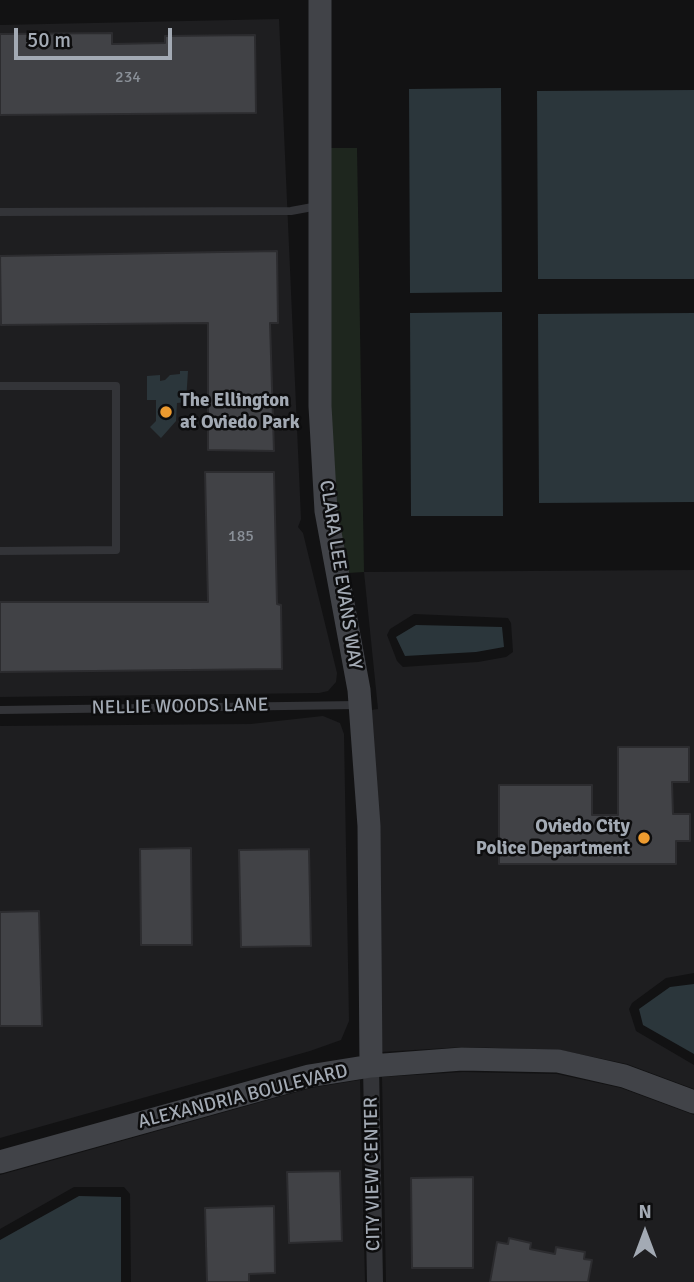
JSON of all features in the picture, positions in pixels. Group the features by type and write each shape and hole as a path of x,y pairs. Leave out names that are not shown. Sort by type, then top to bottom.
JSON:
{"street":[{"name":"CLARA LEE EVANS WAY","path":"320,0 320,406 326,511 360,705 369,826 371,1066"},
{"name":"ALEXANDRIA BOULEVARD","path":"0,1162 309,1076 371,1066 462,1059 558,1062 624,1076 694,1102"},
{"name":"CITY VIEW CENTER","path":"371,1066 375,1282"}],"lane":[{"path":"0,212 291,211 320,205"},
{"path":"0,386 116,386 116,550 0,551"},
{"name":"NELLIE WOODS LANE","path":"0,710 360,705"}],"shaded area":[{"path":"279,19 301,519 298,527 303,533 337,673 336,682 328,691 319,693 0,697 0,25"},
{"path":"501,88 502,292 410,293 409,89"},
{"path":"694,90 694,279 538,279 537,91"},
{"path":"330,148 357,148 364,572 348,573 337,509 330,405"},
{"path":"502,312 503,516 411,516 410,313"},
{"path":"694,313 694,502 539,503 538,314"},
{"name":"The Ellington at Oviedo Park","path":"180,371 188,371 186,402 177,403 176,421 161,438 150,427 156,421 156,400 147,400 147,376 160,375 160,381 170,375 180,374"},
{"path":"694,570 694,973 666,978 632,1003 629,1009 636,1031 694,1065 694,1089 627,1064 560,1050 463,1047 381,1052 371,710 378,709 364,572","holes":["414,614 508,618 511,623 513,652 506,657 478,662 403,667 397,661 387,635 390,629"]},
{"path":"416,625 502,627 504,647 476,652 405,656 396,637"},
{"path":"323,716 340,723 344,734 349,1021 341,1040 0,1138 0,726 251,724"},
{"path":"694,984 694,1054 643,1025 639,1009 670,987"},
{"path":"463,1072 557,1074 621,1088 694,1115 694,1282 386,1282 382,1077"},
{"path":"360,1080 365,1282 131,1282 130,1194 124,1187 74,1187 0,1229 0,1175 311,1088"},
{"path":"79,1196 121,1197 121,1282 0,1282 0,1240"}],"building":[{"path":"112,33 112,44 165,43 165,36 255,35 256,113 0,115 0,34"},
{"name":"The Ellington at Oviedo Park","path":"277,251 278,323 270,323 274,451 208,450 208,323 1,325 0,256"},
{"name":"The Ellington at Oviedo Park","path":"205,472 274,472 277,604 281,605 282,669 0,672 0,602 208,602"},
{"path":"618,747 689,747 689,782 672,782 673,814 690,814 690,841 676,841 676,864 499,864 499,785 592,785 592,815 618,815"},
{"path":"191,848 192,945 141,945 140,849"},
{"path":"309,849 311,946 241,947 239,850"},
{"path":"39,911 42,1026 0,1026 0,912"},
{"path":"340,1171 342,1241 289,1243 287,1172"},
{"path":"473,1177 473,1268 412,1268 411,1178"},
{"path":"274,1206 275,1273 249,1274 249,1282 207,1282 205,1208"},
{"path":"509,1238 531,1243 530,1249 555,1254 556,1247 585,1252 584,1259 592,1260 588,1282 490,1282 497,1242 508,1244"}],"place":[{"name":"The Ellington at Oviedo Park","path":"166,412"},
{"name":"Oviedo City Police Department","path":"644,838"}]}
